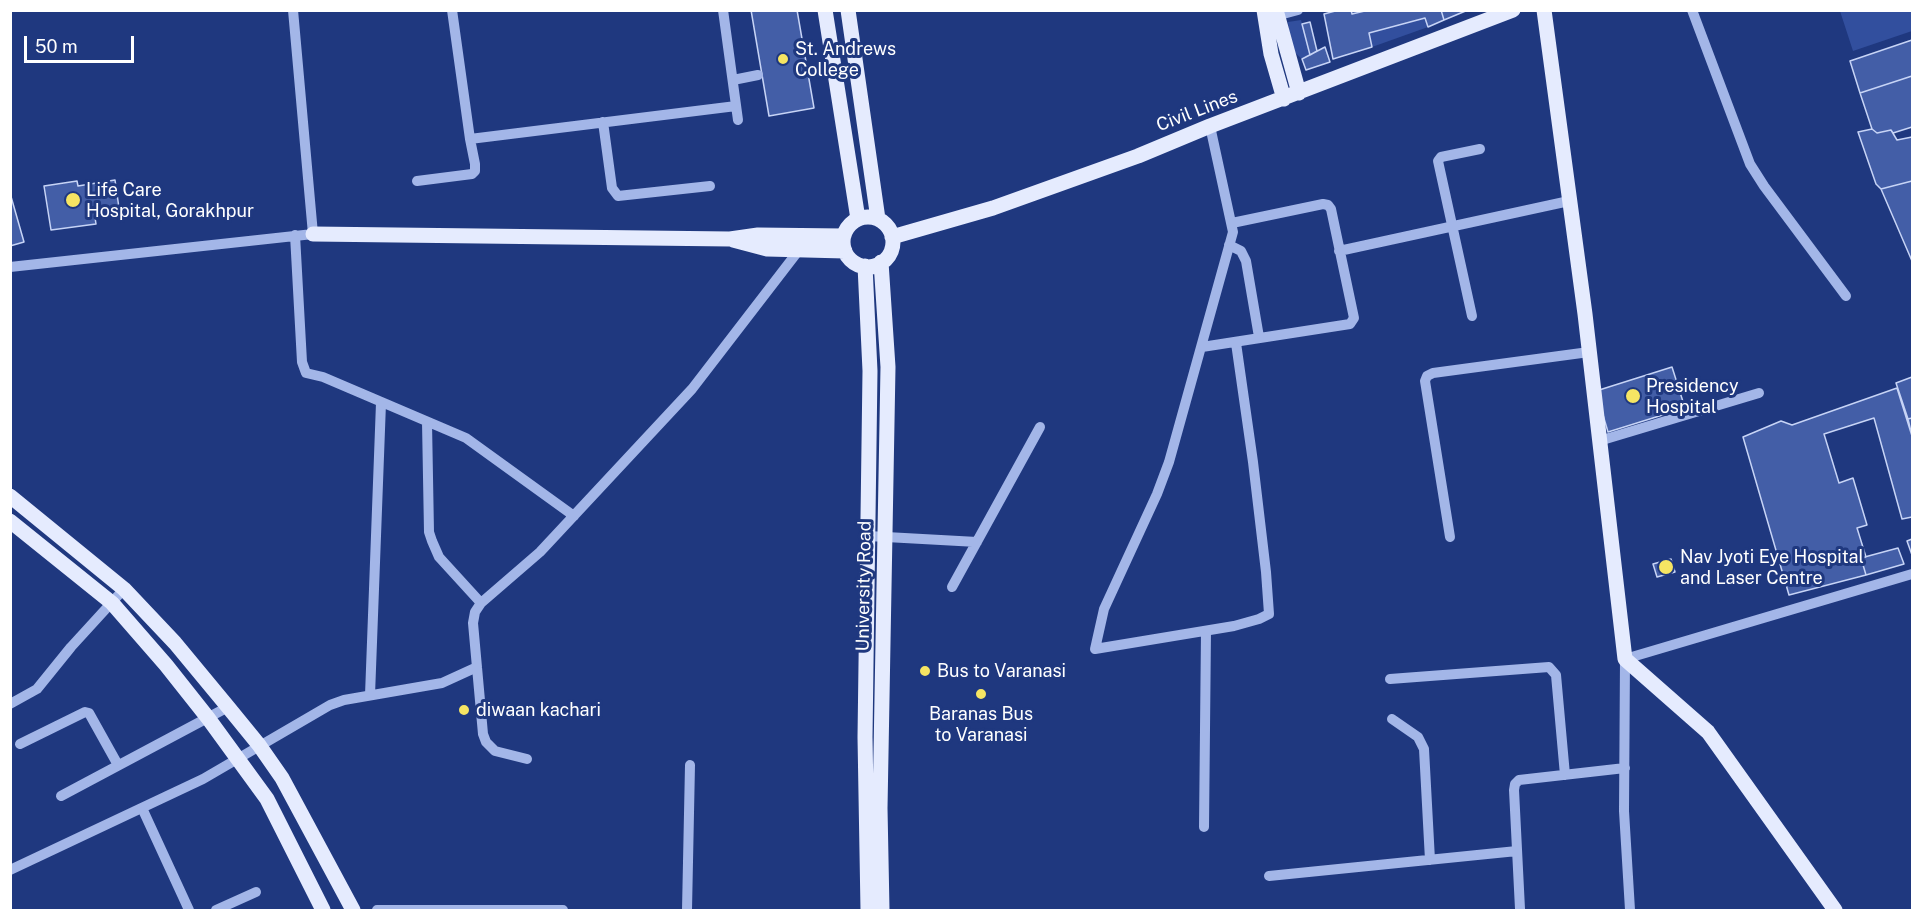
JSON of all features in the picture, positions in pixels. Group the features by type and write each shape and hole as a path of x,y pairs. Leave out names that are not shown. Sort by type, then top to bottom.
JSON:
{"main road":[{"path":"825,10 858,219"},
{"path":"848,10 878,219"},
{"name":"Civil Lines","path":"892,237 993,208 1138,156 1210,126 1513,10"},
{"path":"1544,10 1589,352 1625,659 1708,732 1835,910"},
{"path":"1270,14 1292,96"},
{"path":"865,217 878,219 886,225 892,237 891,249 881,262 865,266 850,259 844,244 846,229 858,219 865,217"},
{"path":"313,234 730,239 758,234 844,244"},
{"path":"730,239 767,249 799,250 844,244"},
{"name":"University Road","path":"881,262 888,367 880,808 882,910"},
{"name":"University Road","path":"865,266 870,371 865,737 868,910"},
{"path":"10,496 124,589 175,643 260,745 282,778 353,910"},
{"path":"10,521 112,603 166,665 267,799 323,910"}],"street":[{"path":"10,267 313,234 293,10"},
{"path":"417,182 472,174 475,171 452,10"},
{"path":"723,10 738,120"},
{"path":"1270,14 1298,10"},
{"path":"1692,10 1750,164 1846,296"},
{"path":"733,80 759,75"},
{"path":"470,139 736,106"},
{"path":"603,122 612,188 618,196 710,186"},
{"path":"1210,126 1233,232 1169,462 1157,494 1108,600 1095,649 1234,626 1269,614 1253,462 1236,342"},
{"path":"1472,316 1438,161 1441,157 1480,149"},
{"path":"1339,251 1569,201"},
{"path":"1202,347 1354,322 1331,209 1323,204 1232,223"},
{"path":"295,235 302,362 306,373 323,377 466,438 574,516"},
{"path":"1229,245 1241,251 1246,261 1259,338"},
{"path":"527,759 495,751 486,742 483,734 473,623 475,612 482,603 540,552 692,389 799,250"},
{"path":"1450,537 1425,381 1427,376 1433,373 1589,352"},
{"path":"1599,441 1759,393"},
{"path":"370,695 381,403"},
{"path":"427,422 429,532 439,557 482,603"},
{"path":"952,587 1040,427"},
{"path":"868,536 977,542"},
{"path":"1630,910 1624,811 1625,659 1912,573"},
{"path":"10,704 37,688 124,589"},
{"path":"1204,827 1206,631"},
{"path":"10,870 203,779 330,705 442,682 477,667"},
{"path":"1390,679 1549,667 1556,675 1564,775"},
{"path":"61,796 228,707"},
{"path":"20,744 85,712 89,713 118,765"},
{"path":"1392,718 1418,736 1424,749 1430,860"},
{"path":"687,910 690,765"},
{"path":"1520,909 1515,784 1519,780 1625,768"},
{"path":"142,808 189,910"},
{"path":"1269,876 1517,851"},
{"path":"216,910 256,892"},
{"path":"377,910 563,910"}],"shaded area":[{"path":"1840,11 1912,11 1912,31 1853,51"},
{"path":"1425,18 1428,27 1372,47 1369,33"},
{"path":"1301,20 1310,55 1302,59 1291,49 1288,22"}],"building":[{"name":"St. Andrews College","path":"751,10 797,10 814,108 769,116"},
{"path":"1351,10 1352,14 1369,10 1441,10 1444,20 1428,27 1425,18 1369,33 1372,47 1333,59 1324,14"},
{"path":"1351,10 1369,10 1352,14"},
{"path":"1441,10 1468,10 1444,20"},
{"path":"1310,22 1317,51 1310,55 1302,24"},
{"path":"1912,40 1912,76 1860,93 1850,61"},
{"path":"1325,47 1330,62 1306,70 1302,59"},
{"path":"1912,76 1912,127 1893,133 1891,130 1877,133 1872,129 1860,93"},
{"path":"1872,129 1877,133 1891,130 1897,140 1912,137 1912,181 1881,189 1876,184 1858,132"},
{"path":"115,180 119,208 94,211 96,224 51,230 44,186 77,181 78,186"},
{"path":"1912,181 1912,261 1881,189"},
{"path":"10,193 24,242 10,246"},
{"path":"1672,367 1685,408 1608,432 1596,391"},
{"path":"1912,377 1912,418 1908,419 1896,383"},
{"path":"1897,388 1912,436 1912,517 1902,519 1874,418 1824,434 1839,483 1853,478 1867,525 1857,528 1866,557 1861,558 1866,575 1789,595 1743,437 1781,421 1792,425"},
{"path":"1912,418 1912,436 1908,419"},
{"path":"1912,539 1912,555 1907,541"},
{"path":"1898,548 1904,564 1866,575 1861,558"},
{"path":"1671,559 1675,572 1657,577 1653,564"}],"place":[{"name":"St. Andrews College","path":"783,59"},
{"name":"Life Care Hospital, Gorakhpur","path":"73,200"},
{"name":"Presidency Hospital","path":"1633,396"},
{"name":"Nav Jyoti Eye Hospital and Laser Centre","path":"1666,567"},
{"name":"Bus to Varanasi","path":"925,671"},
{"name":"Baranas Bus to Varanasi","path":"981,694"},
{"name":"diwaan kachari","path":"464,710"}]}
